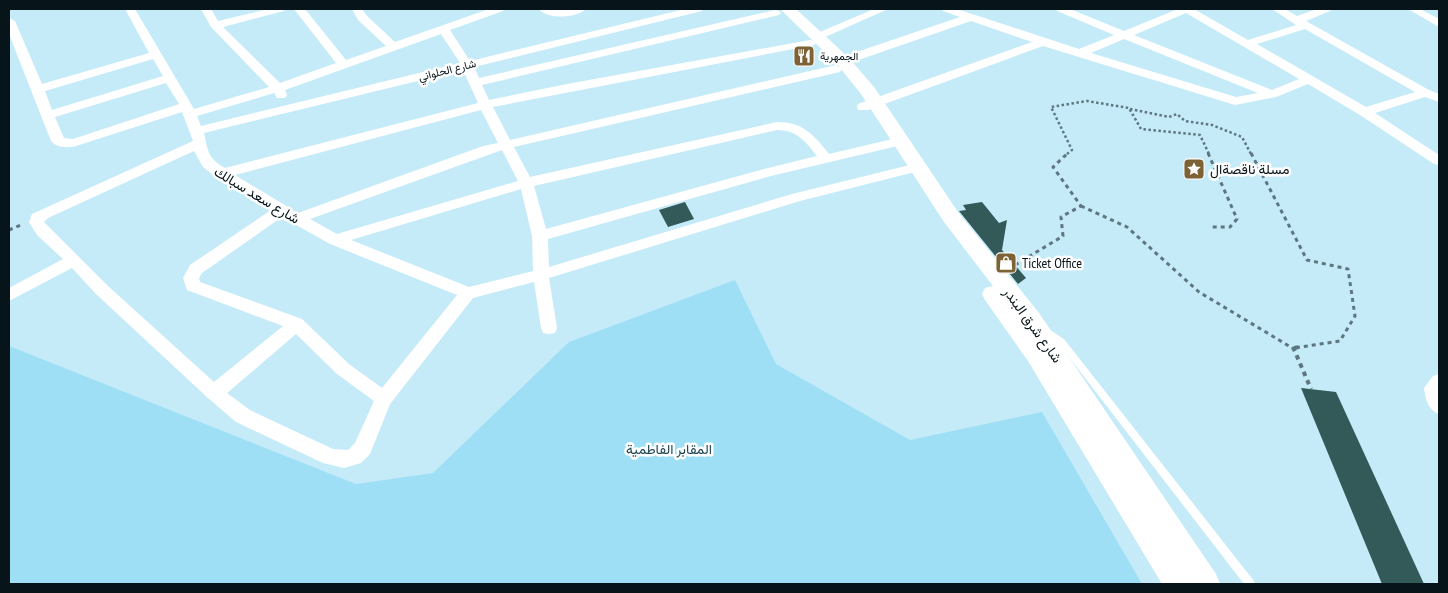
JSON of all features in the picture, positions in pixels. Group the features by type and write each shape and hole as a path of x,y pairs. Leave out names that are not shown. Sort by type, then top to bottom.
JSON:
{"main road":[{"name":"شارع شرق البندر","path":"778,10 840,65 912,169 951,216 1001,293 1205,584"},
{"name":"شارع شرق البندر","path":"1001,293 1032,320 1044,352 1179,584"}],"street":[{"name":"شارع سعد سبالك","path":"130,9 188,110 202,154 208,164 280,210 335,240 468,293"},
{"path":"206,9 215,25 278,88 288,108"},
{"path":"215,25 280,9"},
{"path":"299,9 343,64"},
{"path":"357,9 362,18 394,47"},
{"path":"9,21 58,141 67,144 188,110 278,88 498,9"},
{"path":"544,9 550,12 582,9"},
{"name":"شارع الحلواني","path":"74,260 42,231 36,222 37,218 198,137 288,108 467,65 663,12 698,9"},
{"path":"222,174 485,105 586,84 728,60 814,40 882,9"},
{"path":"947,9 1043,42 1224,99 1246,101 1272,94 1308,80"},
{"path":"1062,9 1121,35 1209,67 1272,94"},
{"path":"1080,53 1187,9 1365,112 1439,161"},
{"path":"1277,9 1425,93 1439,98"},
{"path":"1246,44 1302,22 1326,9"},
{"path":"1413,9 1439,24"},
{"path":"475,83 778,10"},
{"path":"296,218 466,156 506,144 840,65 971,17"},
{"path":"444,29 467,65 485,105 526,183 540,236 541,274 549,328"},
{"path":"869,105 1043,42"},
{"path":"38,89 155,54"},
{"path":"48,115 169,78"},
{"path":"1365,112 1425,93"},
{"path":"335,240 526,183 712,140 787,125 794,126 804,134 826,159"},
{"path":"540,236 769,172 894,142"},
{"path":"9,295 74,260 102,290 214,393 243,416 297,443 330,457 344,460 354,458 363,448 373,420 384,399 468,293 541,274 797,197 912,169"},
{"path":"280,210 196,269 191,278 193,286 296,324 343,370 384,399"},
{"path":"214,393 296,324"},
{"path":"1439,381 1433,388 1435,401 1439,406"}],"lane":[{"path":"1032,320 1061,341 1250,584"}],"path":[{"path":"1294,348 1340,341 1355,316 1348,269 1307,260 1242,137 1212,126 1186,121 1177,114 1170,117 1087,101 1051,107 1072,150 1053,167 1081,206 1127,227 1199,292 1294,348 1311,389"},
{"path":"1129,108 1141,129 1200,135 1237,218 1230,227 1210,227"},
{"path":"1014,265 1063,236 1061,217 1081,206"}],"green space":[{"name":"المقابر الفاطمية","path":"735,280 776,364 910,440 1042,412 1142,584 9,584 9,346 356,484 433,473 569,342"}],"building":[{"path":"685,202 694,219 668,227 659,210"},
{"path":"982,202 999,223 1007,220 1002,250 1026,278 1018,284 959,211 966,210 963,205"},
{"path":"1301,388 1336,392 1424,584 1382,584"}],"place":[{"name":"الجمهرية","path":"804,56"},
{"name":"مسلة ناقصةال","path":"1194,169"},
{"name":"Ticket Office","path":"1006,263"}]}
